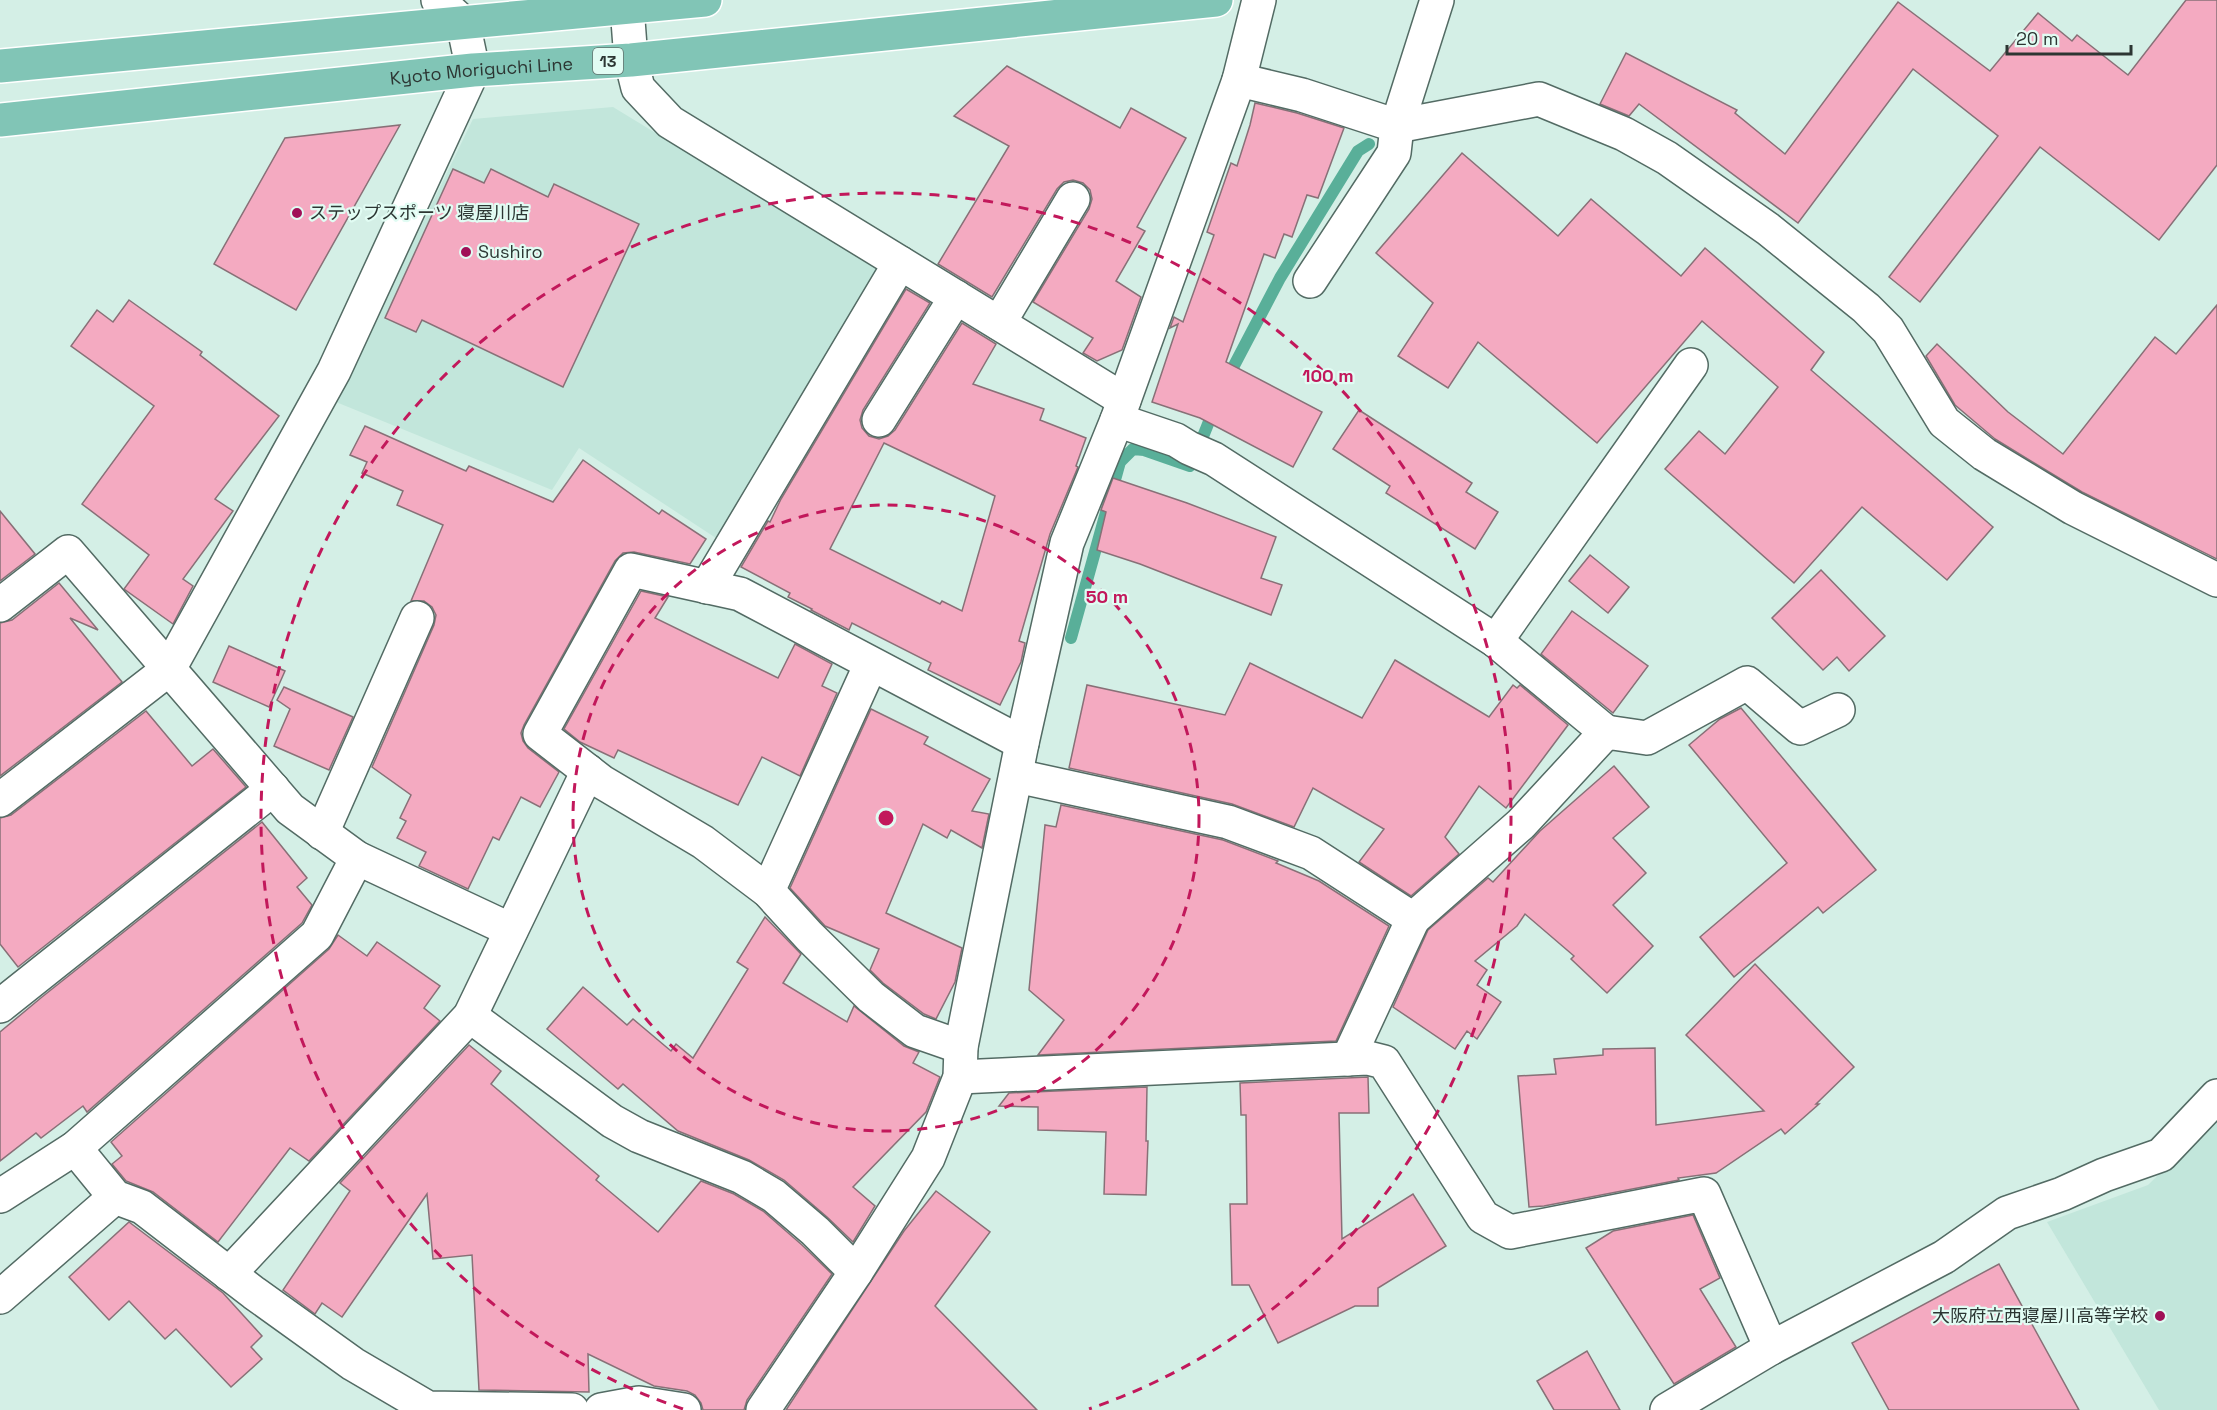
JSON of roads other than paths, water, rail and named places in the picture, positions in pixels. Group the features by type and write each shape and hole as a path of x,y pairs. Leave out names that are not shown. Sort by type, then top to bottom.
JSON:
{"main road":[{"path":"0,66 705,0"},
{"name":"Kyoto Moriguchi Line","path":"0,120 473,70 631,60 1216,0"}],"street":[{"path":"0,800 169,669 334,371 473,70 463,23 438,0"},
{"path":"763,1410 856,1272 928,1158 961,1062 1022,743 1067,543 1120,410 1239,80 1259,0"},
{"path":"1310,281 1394,153 1397,126 1437,0"},
{"path":"627,7 631,60 638,88 670,122 999,323 1120,410 1189,448 1214,459 1496,641 1606,732 1647,738 1747,683 1800,728 1838,710"},
{"path":"1239,80 1302,94 1397,126 1539,99 1624,134 1667,158 1768,229 1866,308 1888,330 1944,422 1984,454 2073,508 2217,580"},
{"path":"999,323 1073,199"},
{"path":"707,587 900,263"},
{"path":"879,420 956,297"},
{"path":"1496,641 1691,365"},
{"path":"0,605 68,552 290,809 357,858 511,930"},
{"path":"1022,743 740,594 631,570 540,734 602,782 703,842 768,891 809,936 871,997 915,1031 961,1062 1368,1058 1384,1062 1483,1217 1510,1232 1704,1194 1771,1348"},
{"path":"322,833 417,618"},
{"path":"768,891 871,664"},
{"path":"1348,1059 1413,919 1521,824 1606,732"},
{"path":"229,1274 470,1016 588,771"},
{"path":"1017,776 1228,822 1311,853 1413,919"},
{"path":"0,1006 273,789"},
{"path":"0,1197 75,1148 317,935 357,858"},
{"path":"470,1016 612,1121 639,1136 742,1177 774,1196 815,1231 856,1272"},
{"path":"1666,1410 1771,1348 1944,1257 2007,1213 2161,1155 2217,1096"},
{"path":"75,1148 115,1197 142,1207 229,1274 353,1364 429,1408 572,1410"},
{"path":"0,1297 115,1197"},
{"path":"602,1410 639,1403 684,1410"}],"waterway":[{"path":"1227,379 1280,278 1358,151 1369,144"},
{"path":"1200,444 1214,409"},
{"path":"1071,638 1120,462 1133,449 1144,450 1190,466 1193,459"}],"place":[{"name":"ステップスポーツ 寝屋川店","path":"297,213"},
{"name":"Sushiro","path":"466,252"},
{"name":"大阪府立西寝屋川高等学校","path":"2160,1316"}]}
